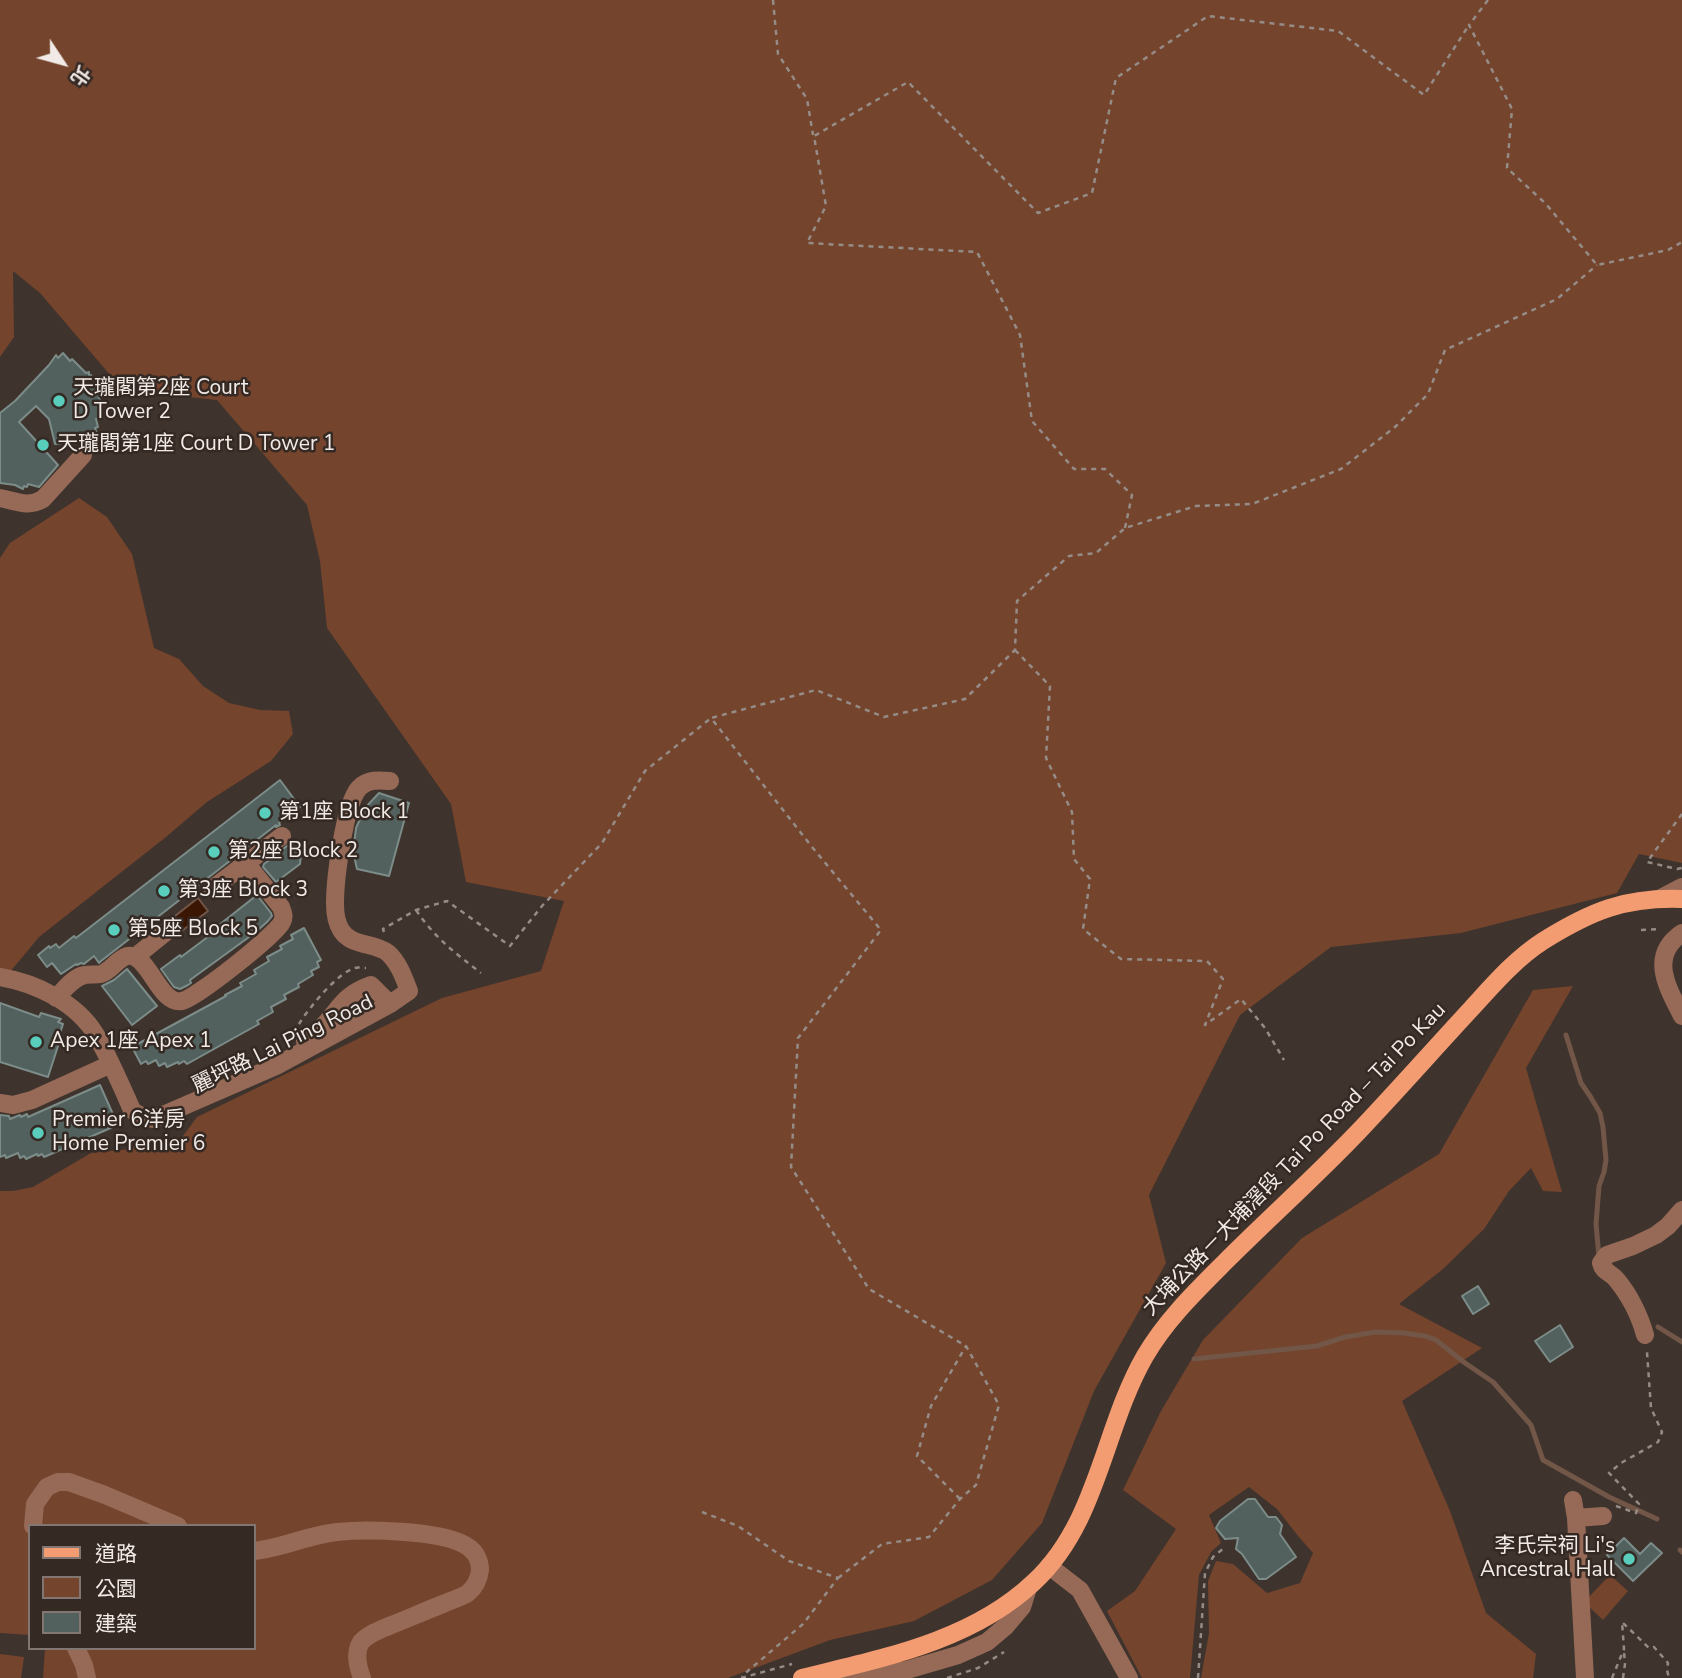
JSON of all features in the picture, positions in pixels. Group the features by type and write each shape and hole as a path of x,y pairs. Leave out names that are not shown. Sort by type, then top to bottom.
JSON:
{"main road":[{"name":"大埔公路－大埔滘段 Tai Po Road – Tai Po Kau","path":"798,1671 830,1671 918,1647 957,1633 1003,1608 1028,1588 1063,1549 1079,1519 1121,1408 1145,1356 1160,1332 1192,1295 1359,1131 1518,961 1575,922 1606,908 1638,900 1682,899"}],"street":[{"path":"0,498 25,504 38,502 83,455"},
{"path":"390,781 373,780 359,788 349,808 335,905 337,923 342,933 350,940 388,953 399,967 409,991 390,1004"},
{"path":"212,889 282,836"},
{"path":"56,998 82,975 104,973 125,957 131,956 138,959 170,999 183,1001 200,992 282,924 284,912 246,863"},
{"path":"1661,898 1682,887"},
{"path":"135,957 166,932"},
{"path":"1682,933 1675,937 1666,951 1662,968 1666,985 1682,1016"},
{"name":"麗坪路 Lai Ping Road","path":"0,977 17,980 45,992 70,1007 95,1033 106,1067 132,1110 138,1116 154,1119 276,1066 390,1004 371,985 358,990 342,1001 322,1027 276,1066"},
{"path":"0,1103 13,1105 32,1100 62,1078 106,1067"},
{"path":"1645,1335 1643,1325 1630,1300 1601,1263 1607,1255 1656,1235 1682,1210"},
{"path":"33,1524 35,1504 47,1487 58,1482 69,1482 173,1524"},
{"path":"1585,1678 1574,1509 1604,1516"},
{"path":"256,1550 311,1536 377,1531 420,1533 458,1542 472,1550 477,1557 480,1573 473,1588 460,1597 373,1632 361,1643 357,1656 362,1678"},
{"path":"1049,1566 1080,1590 1129,1678"},
{"path":"830,1671 878,1676 958,1656 987,1642 1006,1626 1022,1607 1028,1588"},
{"path":"77,1650 87,1678"}],"path":[{"path":"773,0 778,54 807,99 826,206 807,243 977,252 1020,334 1032,421 1074,469 1105,469 1132,495 1125,528"},
{"path":"814,136 908,82 1038,213 1092,193 1116,78 1208,16 1338,31 1424,95 1488,0"},
{"path":"1469,25 1512,108 1507,168 1546,204 1597,265"},
{"path":"383,929 416,910 447,901 510,946 542,906 603,843 645,771 711,718 816,690 884,717 965,699 1015,650 1017,601 1069,556 1096,553 1125,528 1196,506 1252,504 1341,469 1395,427 1428,394 1445,350 1557,299 1597,265 1668,250 1682,242"},
{"path":"1015,650 1050,686 1046,758 1072,811 1074,859 1090,879 1083,929 1121,959 1207,961 1223,979 1205,1025 1241,999 1265,1028 1284,1060"},
{"path":"711,718 881,930 798,1038 791,1167 869,1289 966,1346 999,1405 976,1485 960,1499 929,1537 882,1544 838,1578 803,1624 740,1678"},
{"path":"1682,814 1647,862 1682,868"},
{"path":"416,910 443,944 481,973"},
{"name":"麗坪路 Lai Ping Road","path":"296,1028 315,1000 339,978 353,968 366,968"},
{"path":"1604,1516 1611,1515 1610,1504 1636,1513 1639,1504 1609,1473 1658,1442 1661,1432 1651,1408 1645,1335"},
{"path":"960,1499 917,1456 931,1406 966,1346"},
{"path":"702,1512 738,1526 789,1561 838,1578"},
{"path":"1198,1678 1205,1573 1213,1557 1224,1548"},
{"path":"1623,1678 1625,1664 1622,1622 1649,1648 1654,1647 1668,1663 1669,1678"},
{"path":"1612,1678 1624,1649"},
{"path":"740,1678 798,1671"}],"green space":[{"path":"0,0 1682,0 1682,863 1639,854 1617,893 1461,933 1331,947 1240,1015 1149,1195 1166,1263 1094,1391 1042,1523 992,1580 914,1621 830,1640 728,1678 43,1678 45,1650 256,1650 256,1524 28,1524 28,1635 0,1633 0,1191 33,1187 91,1153 131,1149 138,1141 180,1140 197,1117 442,998 541,971 564,901 466,882 451,804 327,628 320,561 307,505 217,400 123,390 40,293 13,271 14,337 0,357"},
{"path":"79,498 107,517 132,554 154,648 179,659 203,686 229,703 260,710 289,711 293,734 271,761 207,802 39,937 10,972 0,971 0,558 10,543"},
{"path":"1573,986 1526,1068 1562,1192 1543,1191 1531,1168 1509,1191 1484,1229 1443,1269 1399,1304 1482,1348 1402,1401 1450,1511 1486,1613 1536,1654 1533,1678 1201,1678 1209,1633 1208,1581 1216,1561 1233,1564 1267,1593 1300,1583 1313,1553 1277,1509 1249,1487 1209,1515 1221,1543 1211,1552 1199,1575 1190,1678 1142,1678 1107,1611 1135,1591 1176,1529 1123,1490 1161,1411 1203,1340 1302,1238 1439,1154 1533,990"},
{"path":"1610,1575 1628,1591 1603,1620 1584,1602"},
{"path":"0,1654 24,1657 21,1678 0,1678"}],"shaded area":[{"path":"198,898 208,911 179,933 170,920"}],"building":[{"path":"63,353 91,375 100,400 102,415 96,419 98,427 95,428 100,442 55,444 49,419 36,406 19,422 58,465 39,487 28,484 23,489 0,483 0,413 15,401 56,355 58,358"},
{"path":"280,780 300,807 279,823 280,825 276,825 99,963 94,956 84,964 76,964 61,974 52,963 47,967 38,955 49,946 50,948 56,944 59,948 74,936 76,938"},
{"path":"379,793 409,803 389,876 357,869 353,852 356,828 365,808"},
{"path":"292,842 301,855 300,864 276,882 263,867 264,864"},
{"path":"257,895 271,913 268,921 190,980 191,983 180,989 174,987 161,969 221,927 219,925"},
{"path":"304,928 321,960 317,962 319,967 311,971 313,975 298,984 299,987 284,995 286,999 271,1007 273,1012 257,1021 259,1024 187,1064 184,1061 167,1067 165,1063 159,1066 156,1060 141,1064 132,1047 242,986 240,983 256,974 254,970 269,961 267,957 282,949 280,946 293,939 291,935"},
{"path":"127,969 157,1006 132,1025 102,986"},
{"name":"Apex 1座 Apex 1","path":"0,1003 39,1017 41,1013 61,1019 58,1022 63,1024 57,1042 59,1043 48,1077 0,1062"},
{"path":"100,1085 116,1121 111,1123 113,1127 44,1157 37,1154 26,1159 24,1156 20,1158 18,1153 6,1158 5,1155 0,1157 0,1115 9,1116 10,1119 27,1114 28,1117"},
{"path":"1478,1286 1489,1304 1473,1314 1462,1296"},
{"path":"1560,1325 1573,1347 1550,1362 1535,1341"},
{"path":"1248,1499 1255,1499 1268,1517 1276,1517 1282,1525 1280,1534 1296,1557 1266,1579 1259,1579 1236,1549 1238,1538 1225,1539 1216,1528 1220,1521"},
{"name":"李氏宗祠 Li's Ancestral Hall","path":"1624,1538 1640,1554 1651,1543 1662,1553 1633,1581 1607,1555"}],"waterway":[{"path":"1566,1035 1581,1083 1600,1113 1603,1127 1606,1160 1599,1186 1596,1224 1599,1257"},
{"path":"1658,1327 1682,1342"},
{"path":"1194,1359 1317,1346 1345,1337 1376,1332 1425,1336 1436,1340 1493,1382 1531,1425 1543,1460 1609,1497 1657,1519"}],"place":[{"name":"天瓏閣第2座 Court D Tower 2","path":"59,401"},
{"name":"天瓏閣第1座 Court D Tower 1","path":"43,445"},
{"name":"第1座 Block 1","path":"265,813"},
{"name":"第2座 Block 2","path":"214,852"},
{"name":"第3座 Block 3","path":"164,891"},
{"name":"第5座 Block 5","path":"114,930"},
{"name":"Apex 1座 Apex 1","path":"36,1042"},
{"name":"Premier 6洋房 Home Premier 6","path":"38,1133"},
{"name":"李氏宗祠 Li's Ancestral Hall","path":"1629,1559"}]}
